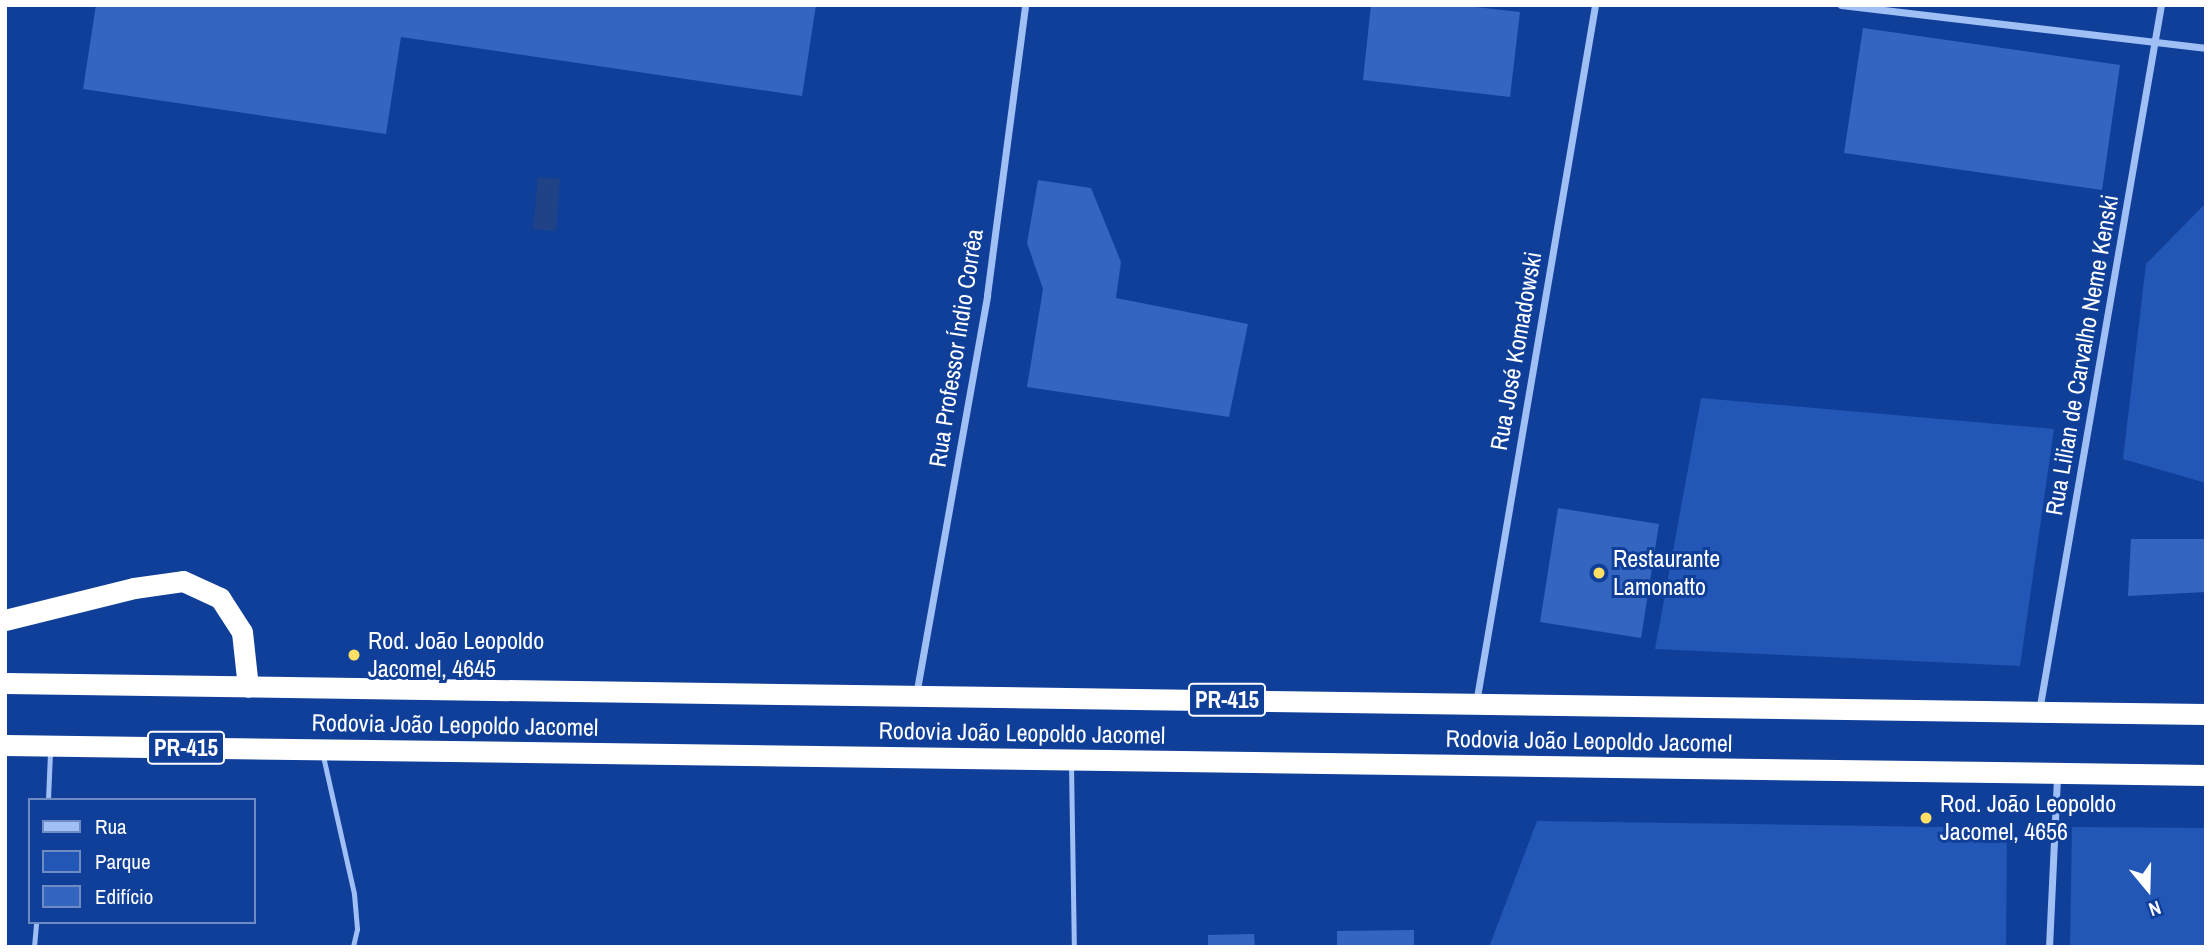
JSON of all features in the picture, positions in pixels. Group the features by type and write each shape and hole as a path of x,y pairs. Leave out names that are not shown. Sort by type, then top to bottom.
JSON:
{"highway":[{"path":"5,620 134,588 183,582 220,598 242,632 248,687"},
{"name":"Rodovia João Leopoldo Jacomel","path":"5,683 2206,714"},
{"name":"Rodovia João Leopoldo Jacomel","path":"5,745 2206,775"}],"street":[{"name":"Rua Professor Índio Corrêa","path":"916,695 986,295 1025,5"},
{"name":"Rua José Komadowski","path":"1476,703 1595,5"},
{"path":"1841,5 2206,48"},
{"name":"Rua Lilian de Carvalho Neme Kenski","path":"2039,711 2157,42 2161,5"},
{"path":"2049,947 2058,773"}],"lane":[{"path":"48,798 50,746"},
{"path":"321,749 354,894 357,929 352,947"},
{"path":"1071,760 1074,947"},
{"path":"34,947 36,924"}],"green space":[{"path":"2206,203 2206,483 2123,459 2146,264"},
{"path":"1701,398 2054,429 2020,666 1655,649"},
{"path":"1537,821 2007,828 2006,947 1489,947"},
{"path":"2072,827 2206,828 2206,947 2070,947"}],"shaded area":[{"path":"538,177 560,179 556,231 533,229"}],"building":[{"path":"96,5 816,5 802,96 401,37 386,134 83,89"},
{"path":"1371,5 1458,5 1520,12 1510,97 1363,80"},
{"path":"1863,28 2120,65 2102,190 1844,153"},
{"path":"1038,180 1091,188 1121,262 1116,298 1248,324 1229,417 1027,387 1043,289 1027,243"},
{"name":"Restaurante Lamonatto","path":"1558,508 1659,524 1641,638 1540,622"},
{"path":"2131,539 2206,539 2206,592 2128,596"},
{"path":"1414,930 1414,947 1337,947 1337,931"},
{"path":"1254,934 1255,947 1208,947 1208,935"}],"place":[{"name":"Restaurante Lamonatto","path":"1599,573"},
{"name":"Rod. João Leopoldo Jacomel, 4645","path":"354,655"},
{"name":"Rod. João Leopoldo Jacomel, 4656","path":"1926,818"}]}
